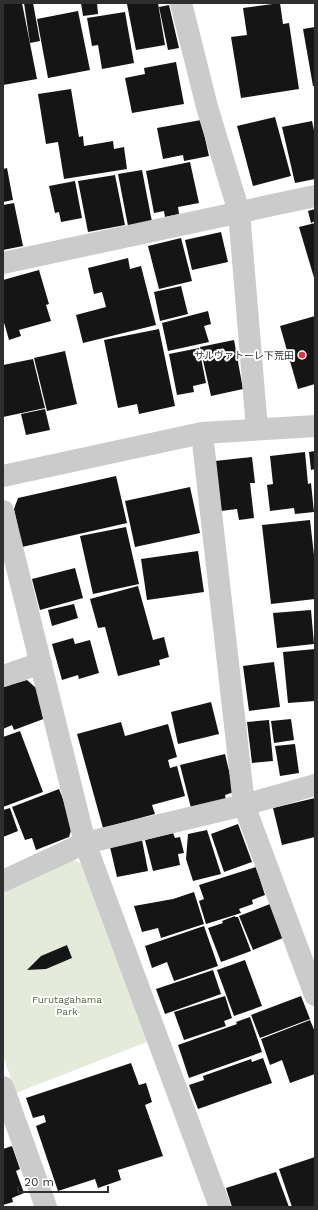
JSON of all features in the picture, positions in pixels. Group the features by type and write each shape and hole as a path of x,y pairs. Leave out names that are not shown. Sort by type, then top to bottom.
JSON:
{"street":[{"path":"181,3 207,107 239,212 257,429"},
{"path":"3,263 315,196"},
{"path":"3,476 202,433 315,426"},
{"path":"202,433 244,805 313,985"},
{"path":"3,512 85,843 220,1207"},
{"path":"3,676 41,663"},
{"path":"3,881 85,843 244,805 315,785"},
{"path":"3,1087 46,1207"}],"green space":[{"name":"Furutagahama Park","path":"73,860 85,865 147,1042 16,1093 3,1056 3,892"}],"building":[{"path":"3,3 22,3 37,79 3,85"},
{"path":"24,3 33,3 40,41 30,43"},
{"path":"81,3 97,3 98,14 83,16"},
{"path":"158,3 165,45 136,50 127,4"},
{"path":"280,3 283,24 289,23 299,89 241,98 231,37 247,35 243,8"},
{"path":"169,5 179,48 168,50 159,7"},
{"path":"78,11 90,70 48,78 37,19"},
{"path":"125,12 134,63 102,69 98,45 92,46 87,18"},
{"path":"315,27 315,86 313,86 303,29"},
{"path":"176,62 184,104 132,113 125,78 145,74 144,68"},
{"path":"71,89 79,137 83,136 84,146 113,141 114,149 124,147 127,169 64,179 58,142 46,144 38,94"},
{"path":"275,117 291,176 253,186 237,126"},
{"path":"201,120 209,156 184,161 183,155 163,159 157,128"},
{"path":"312,121 315,135 315,179 295,183 282,127"},
{"path":"190,162 199,203 178,207 179,214 165,217 164,211 154,213 146,171"},
{"path":"7,168 13,200 3,202 3,169"},
{"path":"142,170 152,222 128,226 118,174"},
{"path":"115,175 125,225 88,232 78,181"},
{"path":"75,181 82,218 61,222 59,212 55,213 49,186"},
{"path":"14,203 23,246 3,250 3,205"},
{"path":"315,209 315,221 311,223 308,211"},
{"path":"315,223 315,281 299,227"},
{"path":"221,232 228,262 192,270 185,240"},
{"path":"181,238 192,281 159,289 148,246"},
{"path":"128,258 130,269 141,266 156,325 83,343 76,315 106,307 102,292 94,294 88,268"},
{"path":"39,270 49,304 46,305 51,321 19,330 21,336 9,340 3,319 3,280"},
{"path":"181,286 188,314 160,321 154,292"},
{"path":"208,311 211,324 204,326 209,342 168,351 162,323"},
{"name":"サルヴァトーレ下荒田","path":"315,316 315,384 298,389 280,326"},
{"path":"159,329 175,406 139,414 137,404 118,408 104,340"},
{"path":"234,340 243,389 211,396 200,347"},
{"path":"199,348 206,383 193,386 194,392 177,395 169,354"},
{"path":"65,351 77,404 47,411 34,358"},
{"path":"33,359 45,408 3,417 3,365"},
{"path":"45,409 50,430 26,435 21,414"},
{"path":"315,451 315,469 311,470 309,452"},
{"path":"305,452 308,484 311,483 314,512 295,514 294,508 270,511 267,485 273,484 270,456"},
{"path":"252,457 255,483 250,483 254,518 239,520 237,509 221,511 215,461"},
{"path":"116,476 127,523 22,547 14,509 18,498"},
{"path":"190,487 200,533 135,547 125,501"},
{"path":"310,520 315,564 315,599 271,604 262,525"},
{"path":"126,527 139,584 93,594 80,536"},
{"path":"198,551 204,592 147,600 141,559"},
{"path":"75,568 83,598 40,610 32,579"},
{"path":"138,586 153,640 164,637 169,657 159,660 160,665 118,676 105,627 98,628 90,599"},
{"path":"74,604 78,618 52,626 48,610"},
{"path":"311,610 314,644 277,648 273,613"},
{"path":"73,638 75,644 90,640 99,673 79,679 78,675 62,680 52,644"},
{"path":"315,649 315,701 288,703 283,652"},
{"path":"274,662 280,707 249,711 243,666"},
{"path":"27,680 36,688 46,718 14,730 12,725 3,729 3,687"},
{"path":"211,702 219,734 178,744 171,712"},
{"path":"291,719 294,740 274,743 271,721"},
{"path":"269,720 273,761 252,763 247,722"},
{"path":"121,722 125,736 168,724 177,757 168,760 170,768 177,766 185,796 152,805 155,814 103,828 77,734"},
{"path":"20,731 43,792 3,807 3,737"},
{"path":"295,744 299,773 280,776 275,746"},
{"path":"225,754 234,792 225,795 226,800 191,808 180,765"},
{"path":"59,789 73,824 69,837 36,850 32,838 25,840 12,807"},
{"path":"315,798 315,837 282,845 273,808"},
{"path":"10,808 18,831 3,837 3,810"},
{"path":"238,824 252,862 224,872 211,834"},
{"path":"207,830 221,874 193,881 186,859 188,834"},
{"path":"173,833 175,838 180,837 184,853 178,854 180,865 153,871 145,840"},
{"path":"142,840 148,871 117,877 110,847"},
{"path":"256,867 265,895 252,900 253,904 239,909 241,913 206,924 199,901 204,899 199,885"},
{"path":"194,892 204,924 161,938 158,928 142,932 134,906 173,899"},
{"path":"270,904 283,938 253,950 239,916"},
{"path":"235,916 238,917 251,951 221,962 208,928 223,923 222,921"},
{"path":"204,926 218,966 174,981 167,962 152,968 145,946"},
{"path":"67,945 72,958 46,969 27,970 41,956"},
{"path":"245,960 262,1006 234,1016 217,970"},
{"path":"213,970 221,994 165,1014 156,989"},
{"path":"225,996 232,1018 224,1021 226,1026 184,1040 174,1012"},
{"path":"301,996 310,1019 260,1038 251,1015"},
{"path":"250,1017 262,1052 189,1078 178,1045 237,1024 236,1022"},
{"path":"310,1020 315,1032 315,1074 290,1083 282,1060 270,1065 261,1039"},
{"path":"263,1058 272,1083 198,1109 189,1085 204,1080 203,1076 251,1059 252,1062"},
{"path":"131,1063 139,1085 146,1083 152,1102 145,1105 163,1156 118,1170 121,1180 98,1188 95,1179 58,1191 36,1126 46,1122 44,1115 33,1118 26,1098"},
{"path":"12,1146 20,1169 16,1171 24,1193 12,1198 13,1202 3,1205 3,1149"},
{"path":"315,1157 315,1207 292,1207 279,1169"},
{"path":"276,1172 289,1207 232,1207 226,1188"}],"place":[{"name":"サルヴァトーレ下荒田","path":"302,355"}]}
